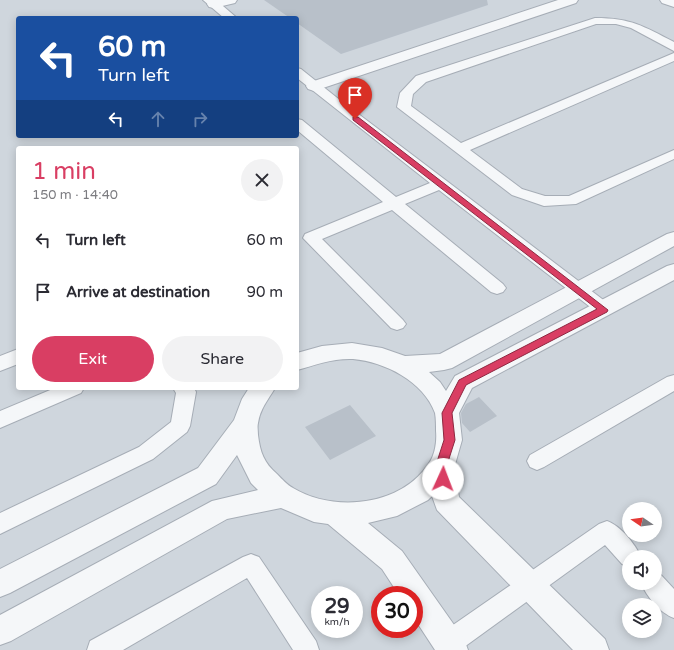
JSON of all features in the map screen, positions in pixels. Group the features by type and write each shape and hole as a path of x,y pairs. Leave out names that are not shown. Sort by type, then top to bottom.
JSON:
{"street":[{"path":"211,2 230,0"},
{"path":"314,86 571,0"},
{"path":"667,0 674,3"},
{"path":"402,365 444,362 674,238"},
{"path":"447,413 463,382 604,310 674,271"},
{"path":"299,361 322,354 352,351 382,356 410,368 432,388 447,413 449,440 441,468 446,502 594,650"},
{"path":"0,584 207,476 245,424 254,399 261,390"},
{"path":"245,424 247,450 260,475 283,496 314,510 351,515 388,508 419,492 441,468"},
{"path":"0,631 221,508 283,496"},
{"path":"335,513 392,560 451,647"}],"lane":[{"path":"211,2 228,16"},
{"path":"674,47 635,26 616,21 595,21 421,79 407,93 404,106 517,192 544,201 571,201 674,154"},
{"path":"459,148 674,57"},
{"path":"299,74 604,310"},
{"path":"299,125 497,288"},
{"path":"397,324 311,238 441,184"},
{"path":"0,364 16,357"},
{"path":"537,461 674,382"},
{"path":"0,420 69,390"},
{"path":"0,524 146,453 180,426 186,392 184,390"},
{"path":"451,647 529,586 607,531 624,550"},
{"path":"99,650 251,564 304,649"},
{"path":"659,590 674,607"}],"shaded area":[{"path":"0,0 674,0 674,650 0,650"}],"building":[{"path":"264,0 487,0 488,5 341,54 299,24 299,16 287,16"},
{"path":"479,397 497,416 470,432 462,423 461,413 466,404"},
{"path":"350,405 376,436 330,460 305,427"}],"route":[{"path":"355,119 604,310 463,382 447,413 449,440 441,468 443,479"}]}
